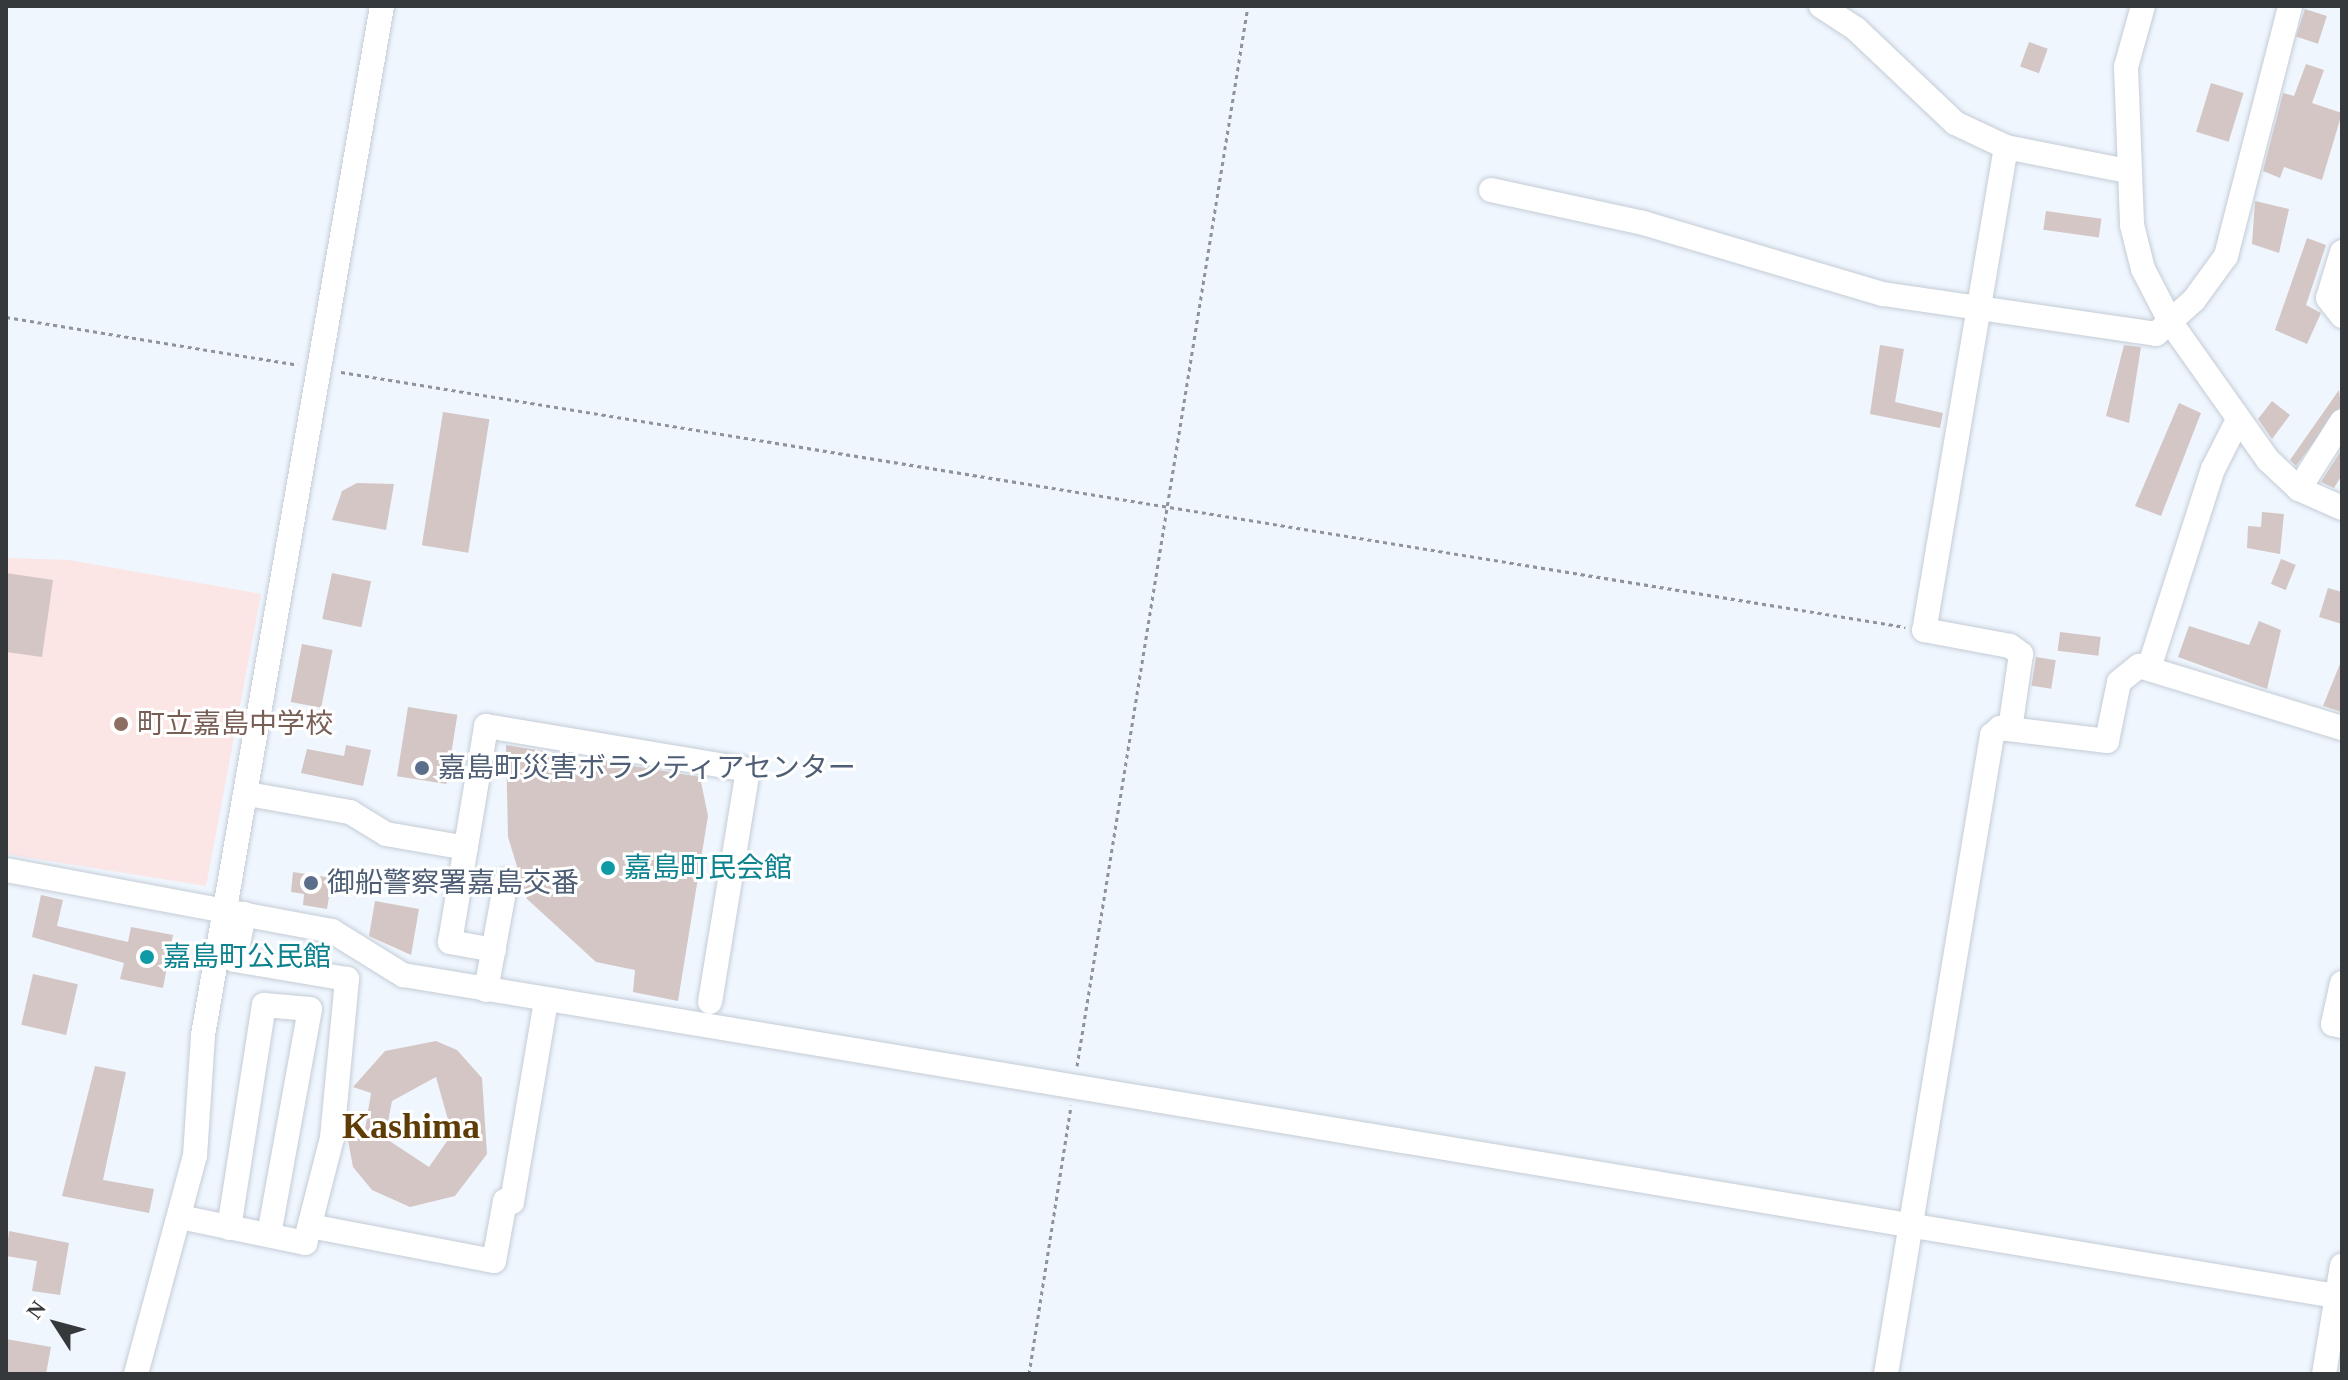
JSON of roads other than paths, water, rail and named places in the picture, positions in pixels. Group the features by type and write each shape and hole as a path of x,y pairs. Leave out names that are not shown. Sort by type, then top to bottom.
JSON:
{"street":[{"path":"136,1374 180,1217 235,912 248,794 323,369 382,6"},
{"path":"1821,6 1856,29 1955,123 2006,147 2127,171"},
{"path":"2143,6 2126,67 2127,171 2143,269 2171,323 2238,420 2299,489 2342,508"},
{"path":"1491,190 1976,312 2156,334 2171,323 2226,256 2290,6"},
{"path":"2006,147 1924,630 2010,646 2021,654 2010,729"},
{"path":"2342,252 2328,298 2342,316"},
{"path":"2149,668 2208,484 2238,420"},
{"path":"2299,489 2342,421"},
{"path":"1886,1374 1992,735 2010,729 2107,741 2119,682 2149,668 2342,728"},
{"path":"494,950 450,942 486,726 748,770 710,1002"},
{"path":"248,794 350,812 386,834 466,848"},
{"path":"6,870 332,931 403,975 1909,1229 2339,1296"},
{"path":"486,990 506,881"},
{"path":"180,1217 230,1218 271,1225 305,1243 332,1138 347,979 235,960 235,912"},
{"path":"271,1225 315,973"},
{"path":"2342,983 2333,1024 2342,1026"},
{"path":"310,1226 494,1261 505,1201 512,1202 546,1000"},
{"path":"230,1218 264,1005 310,1009"},
{"path":"2324,1374 2342,1265"}],"place":[{"name":"町立嘉島中学校","path":"121,724"},
{"name":"嘉島町災害ボランティアセンター","path":"422,768"},
{"name":"嘉島町民会館","path":"608,868"},
{"name":"御船警察署嘉島交番","path":"311,883"},
{"name":"嘉島町公民館","path":"147,957"}],"district":[{"name":"Kashima","path":"411,1127"}]}
